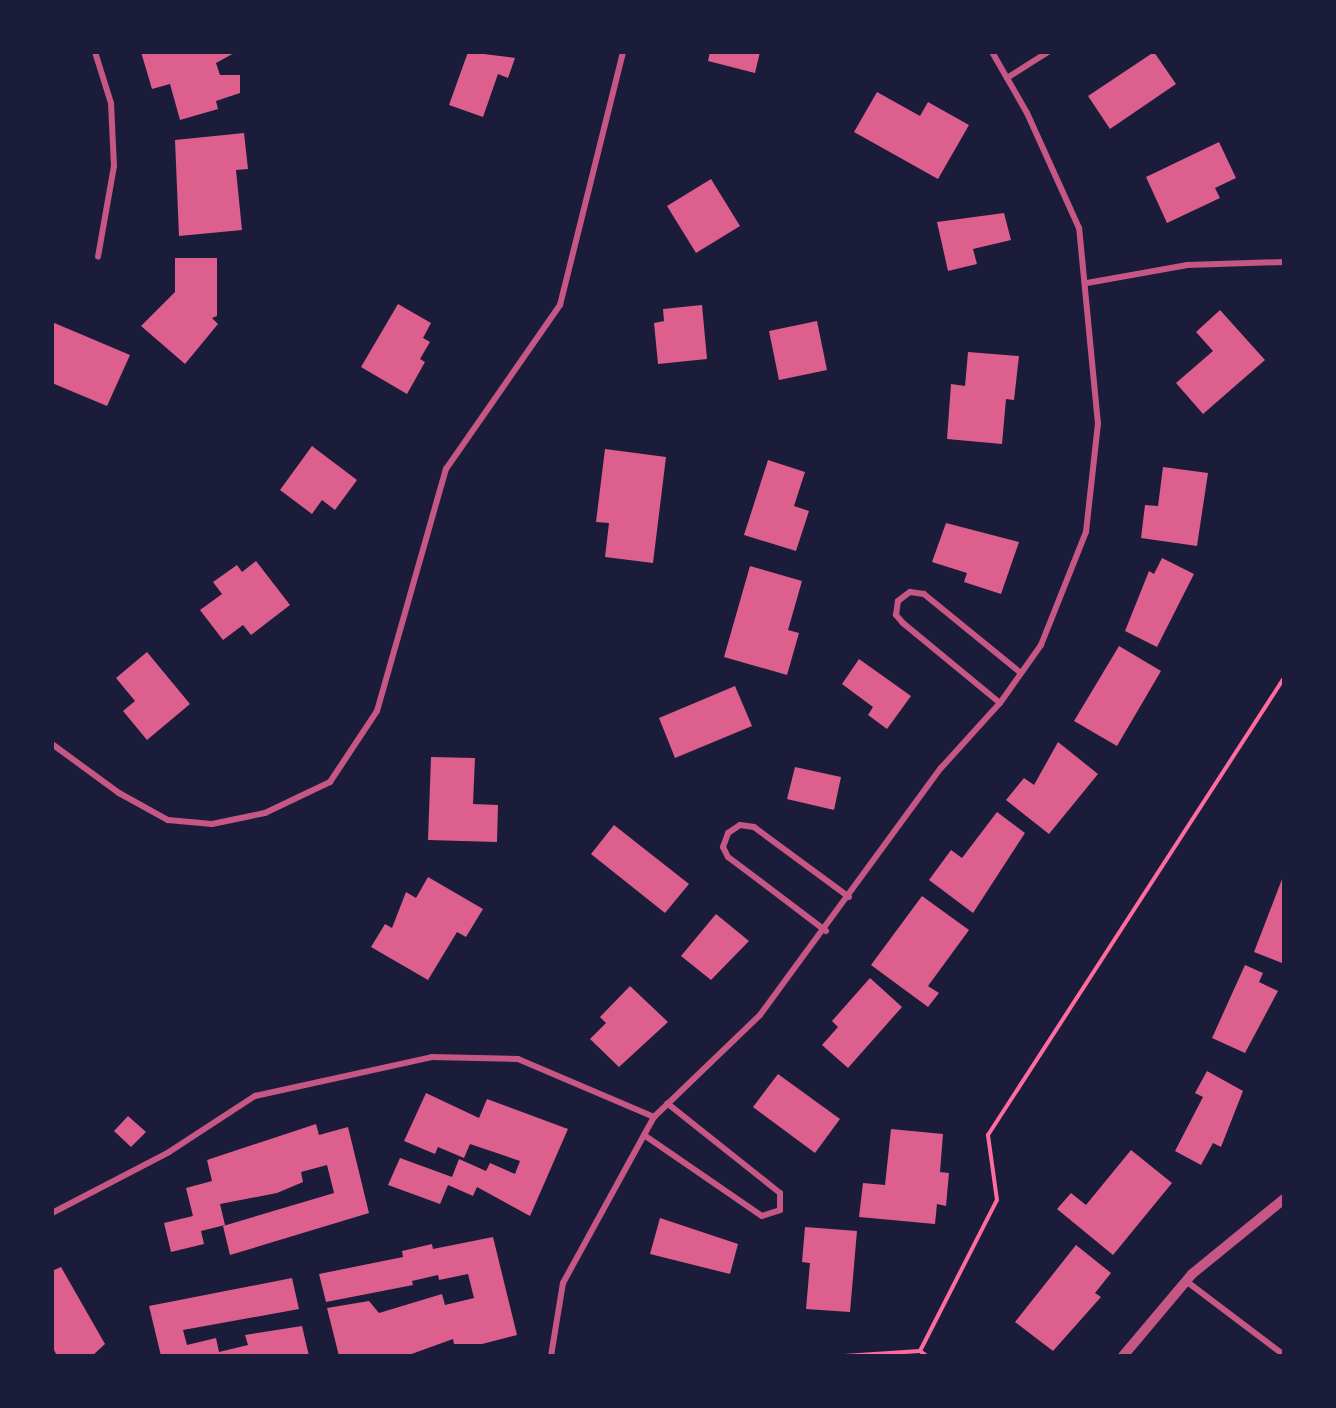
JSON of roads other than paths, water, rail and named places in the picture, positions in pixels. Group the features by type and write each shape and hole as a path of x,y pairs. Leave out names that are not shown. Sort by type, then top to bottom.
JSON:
{"street":[{"path":"95,52 111,103 114,166 98,257"},
{"path":"52,744 119,793 168,820 212,824 266,813 330,782 377,711 446,469 560,305 623,52"},
{"path":"551,1356 563,1283 654,1117 760,1016 826,930 941,768 1000,703 1041,645 1086,532 1098,424 1087,283 1079,228 992,52"},
{"path":"1006,78 1048,52"},
{"path":"1087,283 1186,265 1284,262"},
{"path":"1000,703 903,623 896,615 898,601 910,592 924,594 1021,673"},
{"path":"826,930 728,857 723,847 728,833 740,825 754,827 849,897"},
{"path":"52,1213 169,1152 255,1096 432,1056 518,1059 654,1117"},
{"path":"644,1135 762,1216 780,1210 780,1192 667,1103"},
{"path":"1123,1356 1186,1281 1284,1199"},
{"path":"1186,1281 1284,1354"}]}
